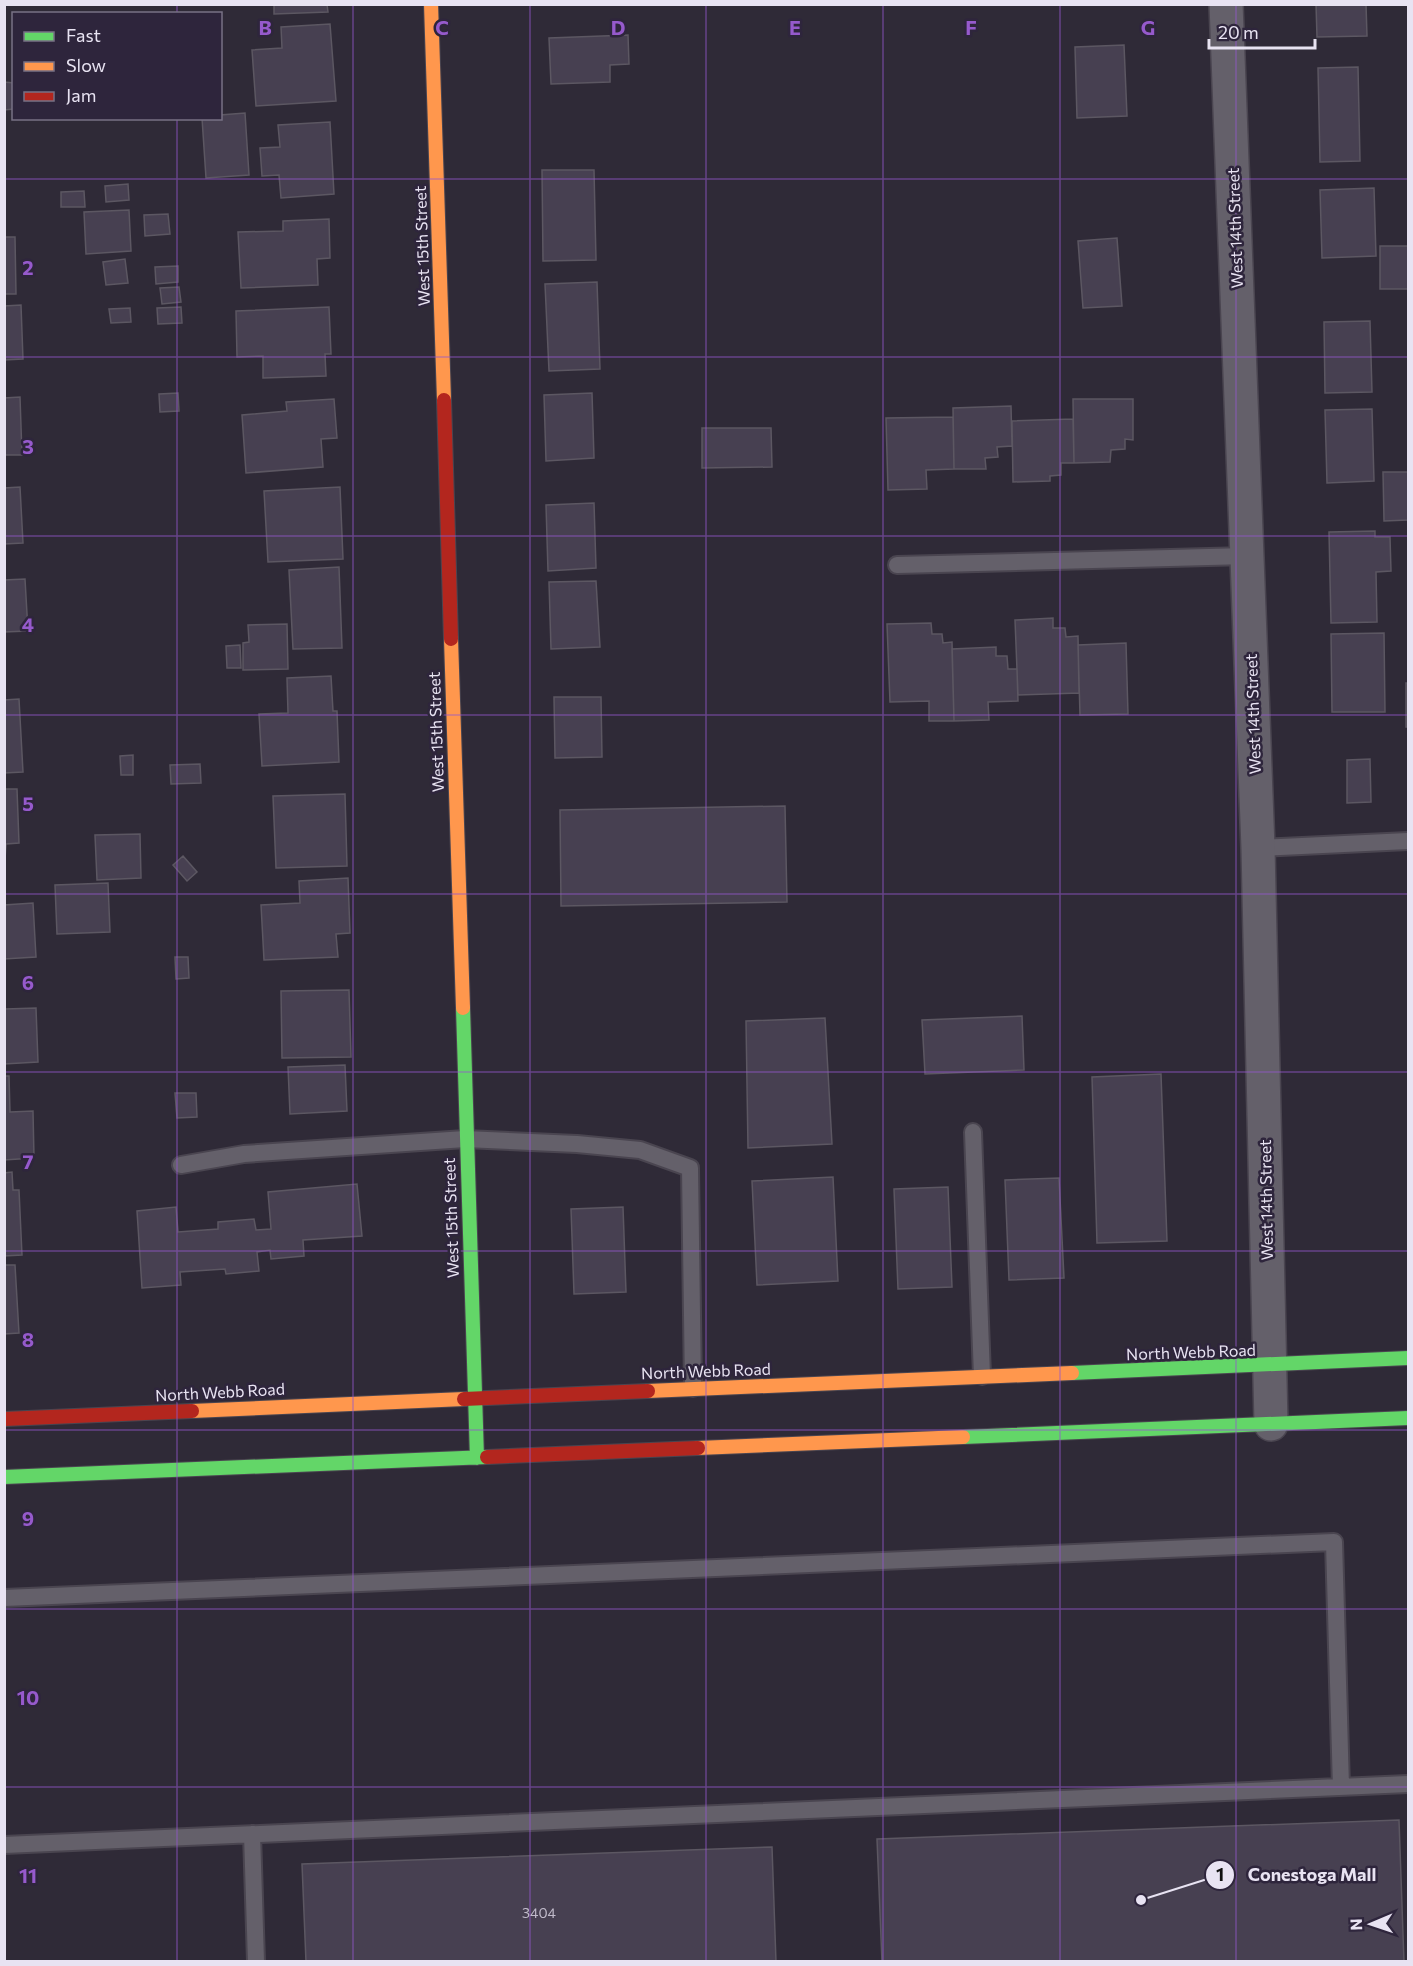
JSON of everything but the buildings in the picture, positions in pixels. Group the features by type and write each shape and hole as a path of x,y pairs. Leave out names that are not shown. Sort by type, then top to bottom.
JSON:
{"main road":[{"name":"West 15th Street","path":"431,4 465,1138 477,1458"},
{"name":"North Webb Road","path":"4,1419 1408,1358"},
{"path":"4,1477 1408,1418"}],"street":[{"name":"West 14th Street","path":"1226,4 1258,848 1271,1424"}],"lane":[{"path":"897,565 1247,555"},
{"path":"1258,848 1408,841"},
{"path":"973,1132 982,1376"},
{"path":"181,1166 244,1154 465,1138 640,1150 690,1168 693,1388"},
{"path":"4,1598 1334,1542 1341,1787"},
{"path":"4,1845 1408,1784"},
{"path":"252,1834 256,1962"}],"traffic: fast":[{"path":"463,1008 477,1458"},
{"path":"1072,1373 1408,1358"},
{"path":"963,1437 1408,1418"},
{"path":"4,1477 487,1457"}],"traffic: slow":[{"path":"431,4 444,400"},
{"path":"451,639 463,1008"},
{"path":"648,1391 1072,1373"},
{"path":"192,1411 464,1399"},
{"path":"698,1448 963,1437"}],"traffic: jam":[{"path":"444,400 451,639"},
{"path":"464,1399 648,1391"},
{"path":"4,1419 192,1411"},
{"path":"487,1457 698,1448"}],"place":[{"name":"Conestoga Mall","path":"1141,1900"}]}
